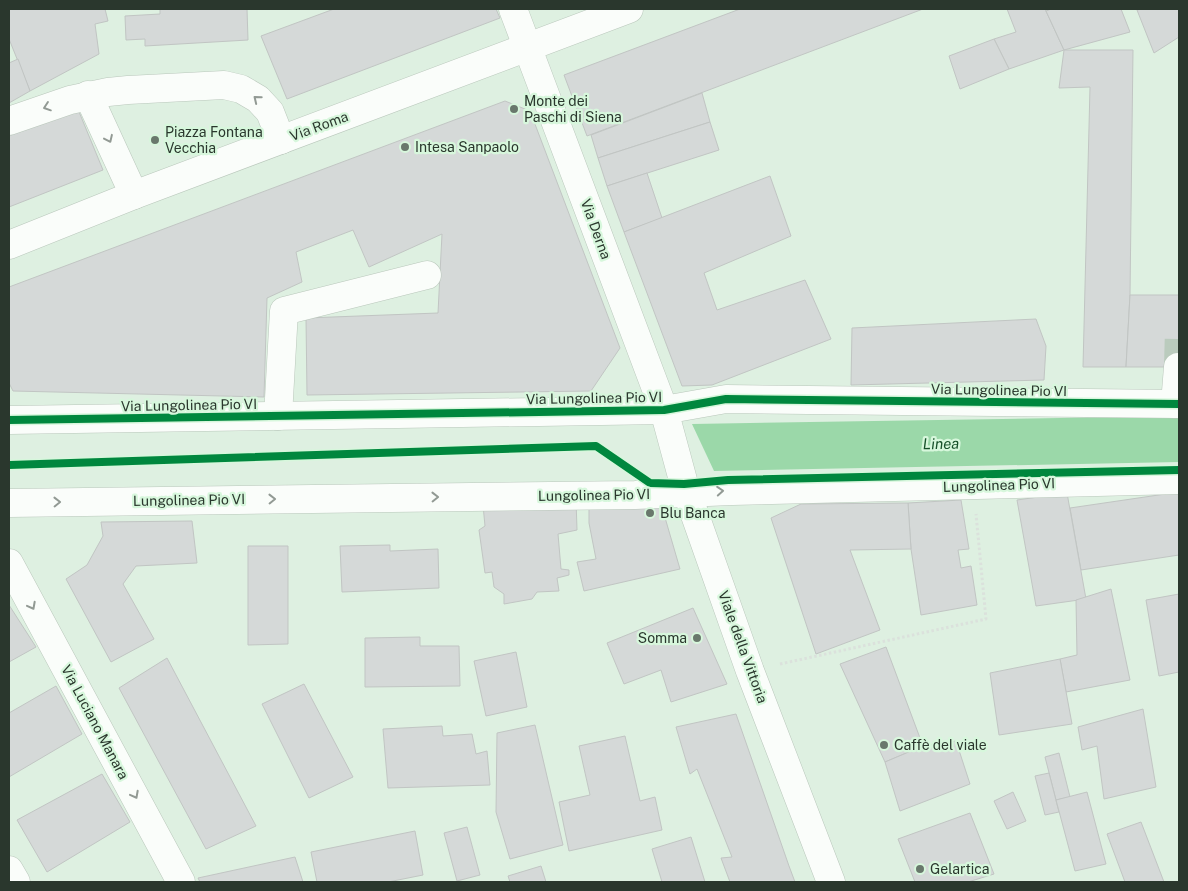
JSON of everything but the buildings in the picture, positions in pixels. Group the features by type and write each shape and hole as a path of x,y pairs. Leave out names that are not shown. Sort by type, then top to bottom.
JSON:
{"street":[{"name":"Via Derna","path":"513,9 664,410"},
{"name":"Via Roma","path":"9,245 134,195 629,9"},
{"path":"9,121 52,105 88,95 128,90 215,85 231,86 250,93 265,106 270,112 281,140"},
{"path":"88,95 134,195"},
{"path":"278,416 284,312 427,275"},
{"path":"1177,404 1178,367"},
{"name":"Via Lungolinea Pio VI","path":"9,420 664,410 726,399 1177,404"},
{"name":"Viale della Vittoria","path":"664,410 684,484 750,671 831,882"},
{"name":"Lungolinea Pio VI","path":"9,503 688,493 732,490 1179,480"},
{"name":"Via Luciano Manara","path":"9,563 181,882"},
{"path":"9,870 16,882"}],"path":[{"path":"750,671 986,619 973,486"}],"water":[{"name":"Linea","path":"1179,416 1179,462 714,471 692,424"}],"tunnel":[{"path":"1178,367 1179,328"}],"cycle path":[{"path":"9,420 664,410 726,399 1179,404"},
{"path":"9,465 596,446 650,483 684,484 728,480 1179,470"}],"place":[{"name":"Monte dei Paschi di Siena","path":"514,109"},
{"name":"Piazza Fontana Vecchia","path":"155,140"},
{"name":"Intesa Sanpaolo","path":"405,147"},
{"name":"Blu Banca","path":"650,513"},
{"name":"Somma","path":"697,638"},
{"name":"Caffè del viale","path":"884,745"},
{"name":"Gelartica","path":"920,869"}]}
